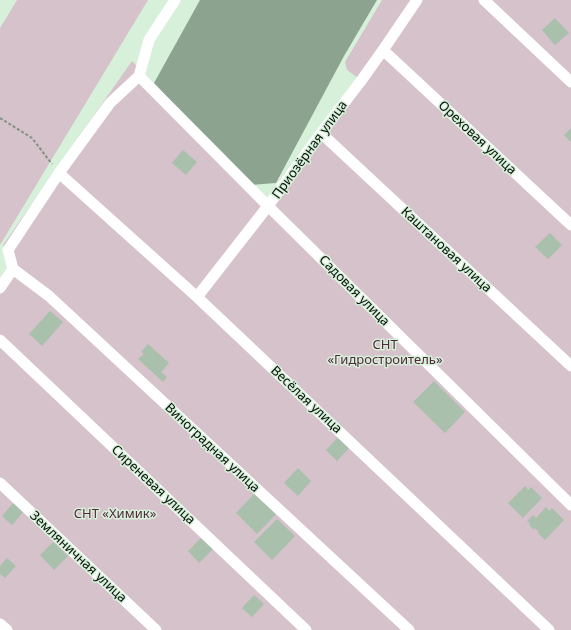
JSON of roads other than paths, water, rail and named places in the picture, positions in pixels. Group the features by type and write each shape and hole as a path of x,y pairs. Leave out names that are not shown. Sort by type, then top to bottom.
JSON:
{"street":[{"path":"0,288 13,269 8,250 59,173 110,103 139,76 150,40 175,0"},
{"name":"Приозёрная улица","path":"197,297 268,206 383,50 417,0"},
{"path":"484,0 571,82"},
{"name":"Ореховая улица","path":"383,50 571,225"},
{"name":"Садовая улица","path":"139,76 268,206 571,505"},
{"name":"Каштановая улица","path":"321,133 571,366"},
{"name":"Весёлая улица","path":"59,173 197,297 549,630"},
{"name":"Виноградная улица","path":"13,269 48,296 409,630"},
{"name":"Сиреневая улица","path":"0,340 306,630"},
{"name":"Земляничная улица","path":"0,483 156,630"},
{"path":"0,624 7,630"}],"park label":[{"name":"СНТ «Гидростроитель»","path":"385,352"},
{"name":"СНТ «Химик»","path":"115,514"}]}
